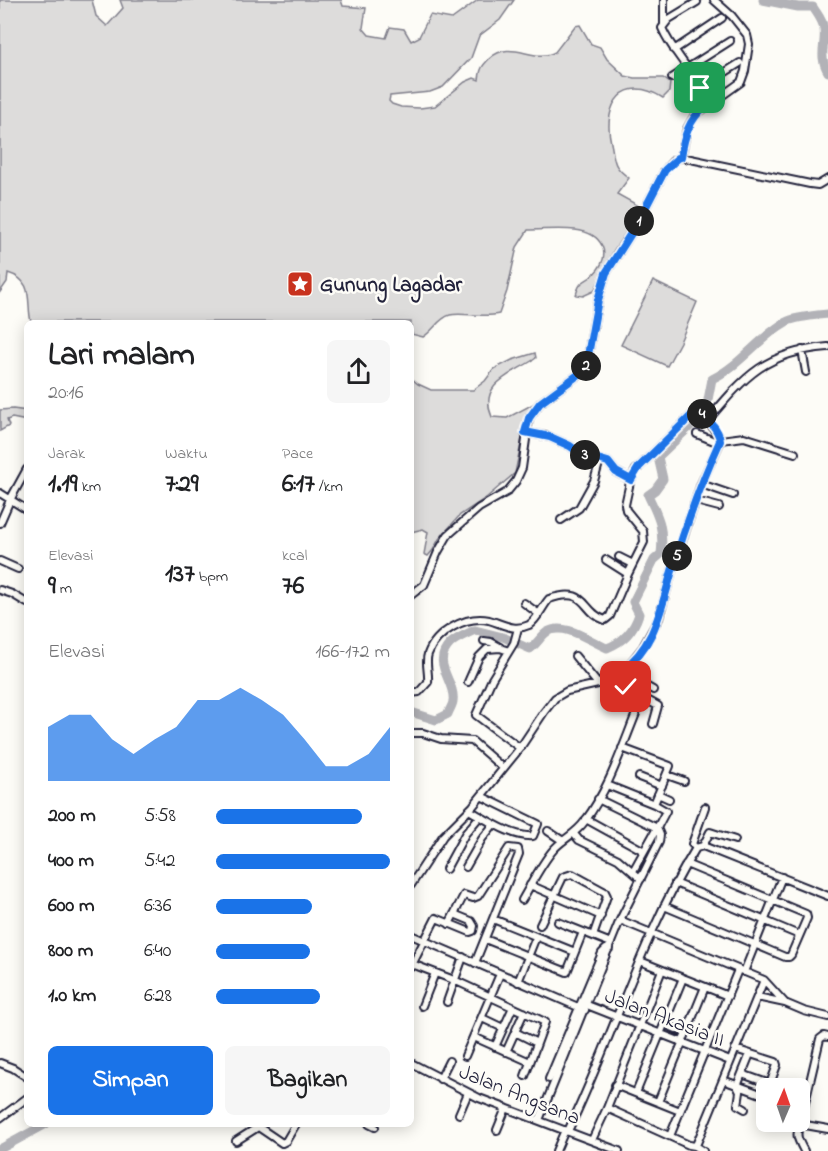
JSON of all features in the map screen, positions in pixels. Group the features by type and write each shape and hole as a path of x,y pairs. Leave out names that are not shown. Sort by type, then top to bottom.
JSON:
{"street":[{"path":"664,0 663,30 700,88 705,106"},
{"path":"681,157 689,124 695,115 741,82 745,71 747,35 714,0"},
{"path":"664,25 669,19 697,2"},
{"path":"674,50 722,18"},
{"path":"672,78 730,41"},
{"path":"700,88 740,63"},
{"path":"414,593 424,585 448,535 479,508 507,492 516,481 522,468 525,432 529,418 540,403 578,375 586,366 598,300 606,273 637,224 665,170 681,157 810,184 820,184 828,179"},
{"path":"708,419 750,374 780,356 828,346"},
{"path":"802,350 806,372"},
{"path":"414,693 419,692 428,682 426,661 429,651 451,628 464,620 481,619 518,628 532,623 536,612 549,599 574,596 581,599 599,618 605,620 613,611 625,574 642,549 645,539 640,527 626,510 625,499 629,478 696,411 708,419 720,441"},
{"path":"525,432 550,437 581,454 608,462 616,472 629,478"},
{"path":"697,434 720,441 744,437 795,453"},
{"path":"414,880 443,836 469,810 520,748 555,698 567,691 598,684 624,673 638,655 659,618 701,484 720,441"},
{"path":"561,519 579,508 594,481 600,460"},
{"path":"0,523 24,474"},
{"path":"701,484 733,495"},
{"path":"0,493 24,508"},
{"path":"696,501 719,507"},
{"path":"619,557 631,563"},
{"path":"606,560 622,568 625,574"},
{"path":"0,561 18,569"},
{"path":"0,590 24,602"},
{"path":"524,603 536,612"},
{"path":"518,628 515,641 492,679 476,717 520,748"},
{"path":"484,641 509,651"},
{"path":"468,682 481,654 487,649 500,648"},
{"path":"575,656 598,684"},
{"path":"624,673 653,690"},
{"path":"624,673 627,689 658,706 653,724"},
{"path":"522,900 548,856 574,834 586,819 606,785 637,711"},
{"path":"414,733 423,733 441,739 472,741 502,768"},
{"path":"622,748 670,766 654,804"},
{"path":"667,775 684,781"},
{"path":"639,777 662,786"},
{"path":"606,785 666,811 633,871"},
{"path":"658,794 669,799"},
{"path":"469,810 494,824 531,837 538,826 481,796"},
{"path":"539,1120 602,953 610,946 659,842 660,835 657,828 598,799"},
{"path":"705,807 692,844 828,896"},
{"path":"446,869 465,834 480,816"},
{"path":"586,819 644,850"},
{"path":"466,867 482,839 494,824"},
{"path":"548,831 563,841"},
{"path":"556,1151 675,883 710,832 735,840"},
{"path":"574,834 577,839 614,856 641,879"},
{"path":"449,924 464,895 473,898 478,896 509,848 514,847 519,851 475,963"},
{"path":"664,906 789,957 807,916 686,864"},
{"path":"540,924 563,876 568,874 605,892 607,896 593,936"},
{"path":"670,1136 728,996 755,945 782,877"},
{"path":"675,883 799,935"},
{"path":"530,885 601,916"},
{"path":"414,962 436,918 470,932 473,931 474,926 471,921 454,914"},
{"path":"493,919 575,952"},
{"path":"620,921 764,980 785,1003"},
{"path":"558,922 593,936 610,946"},
{"path":"485,939 566,972 583,932"},
{"name":"Jalan Akasia II","path":"414,936 518,982 583,1007 616,1016 730,1061"},
{"path":"518,982 536,937"},
{"path":"447,1002 463,957"},
{"name":"Jalan Akasia II","path":"640,961 728,996"},
{"path":"414,967 454,980 545,1023 525,1076"},
{"path":"592,1140 662,970"},
{"path":"422,1006 435,973"},
{"path":"465,1056 500,974"},
{"path":"636,1093 683,978"},
{"path":"690,1147 723,1080 764,980"},
{"path":"658,1102 705,987"},
{"path":"756,997 785,1003 828,1017"},
{"path":"495,1047 513,1007"},
{"path":"549,1079 583,1007"},
{"path":"506,1052 524,1012"},
{"path":"482,1018 503,1028"},
{"path":"664,1024 686,1033"},
{"path":"514,1032 537,1043"},
{"path":"810,1082 820,1039 824,1036 828,1037"},
{"path":"474,1037 530,1062"},
{"path":"735,1049 777,1063 772,1078"},
{"path":"745,1109 738,1105 740,1092 738,1086 750,1054"},
{"path":"440,1079 449,1061"},
{"path":"0,1063 24,1075"},
{"name":"Jalan Angsana","path":"414,1065 468,1093 619,1151"},
{"path":"742,1074 756,1079"},
{"path":"723,1080 756,1092"},
{"path":"615,1085 680,1111"},
{"path":"459,1114 468,1093"},
{"path":"0,1118 24,1100"},
{"path":"497,1130 506,1108"},
{"path":"607,1108 703,1151"},
{"path":"810,1126 828,1129"},
{"path":"236,1142 254,1127"},
{"path":"259,1127 282,1143 286,1141 294,1127"},
{"path":"797,1132 804,1151"}],"shaded area":[{"path":"0,0 92,0 96,16 107,26 123,8 120,0 341,0 343,6 366,8 363,28 369,35 386,38 390,27 404,29 411,41 419,37 430,15 452,19 478,0 514,0 500,20 479,36 471,58 443,87 430,92 390,96 389,101 401,107 435,106 465,82 474,78 479,80 483,66 497,53 514,51 547,55 555,52 575,26 580,25 591,44 600,47 607,59 625,76 663,78 670,83 669,92 663,98 649,91 637,89 619,96 613,105 609,129 614,159 620,170 629,178 617,194 639,206 635,219 614,250 594,291 583,296 576,295 579,286 599,267 603,260 602,246 592,235 575,230 557,229 528,230 517,247 499,314 450,315 423,337 414,335 414,320 31,320 28,293 22,281 8,273 7,282 0,292"},
{"path":"653,281 697,302 667,366 621,345"},
{"path":"535,353 536,358 509,374 494,387 489,405 492,417 507,418 537,402 526,419 515,473 486,498 460,515 428,556 424,554 428,532 423,529 414,531 414,381 431,390 473,390 485,381 494,369 512,360"},
{"path":"0,410 24,411 24,420 12,418 7,420 9,426 0,431"}],"waterway":[{"path":"763,0 798,7 813,7 823,26 823,60 828,72"},
{"path":"414,713 436,720 448,714 453,703 453,694 442,659 450,644 475,630 503,637 530,649 547,632 554,629 570,631 607,648 627,635 639,614 633,602 654,560 661,554 660,523 648,495 663,479 658,457 706,410 712,379 732,367 767,335 786,322 828,314"},
{"path":"0,1149 40,1127"}],"place":[{"name":"Gunung Lagadar","path":"300,284"}],"route":[{"path":"626,687 627,676 621,671 638,655 659,618 701,484 721,440 720,436 698,410 636,470 631,480 616,472 608,462 581,454 550,437 525,432 527,421 540,403 578,375 586,366 598,300 606,273 637,224 665,170 673,161 681,157 689,124 705,106 700,88"}]}
